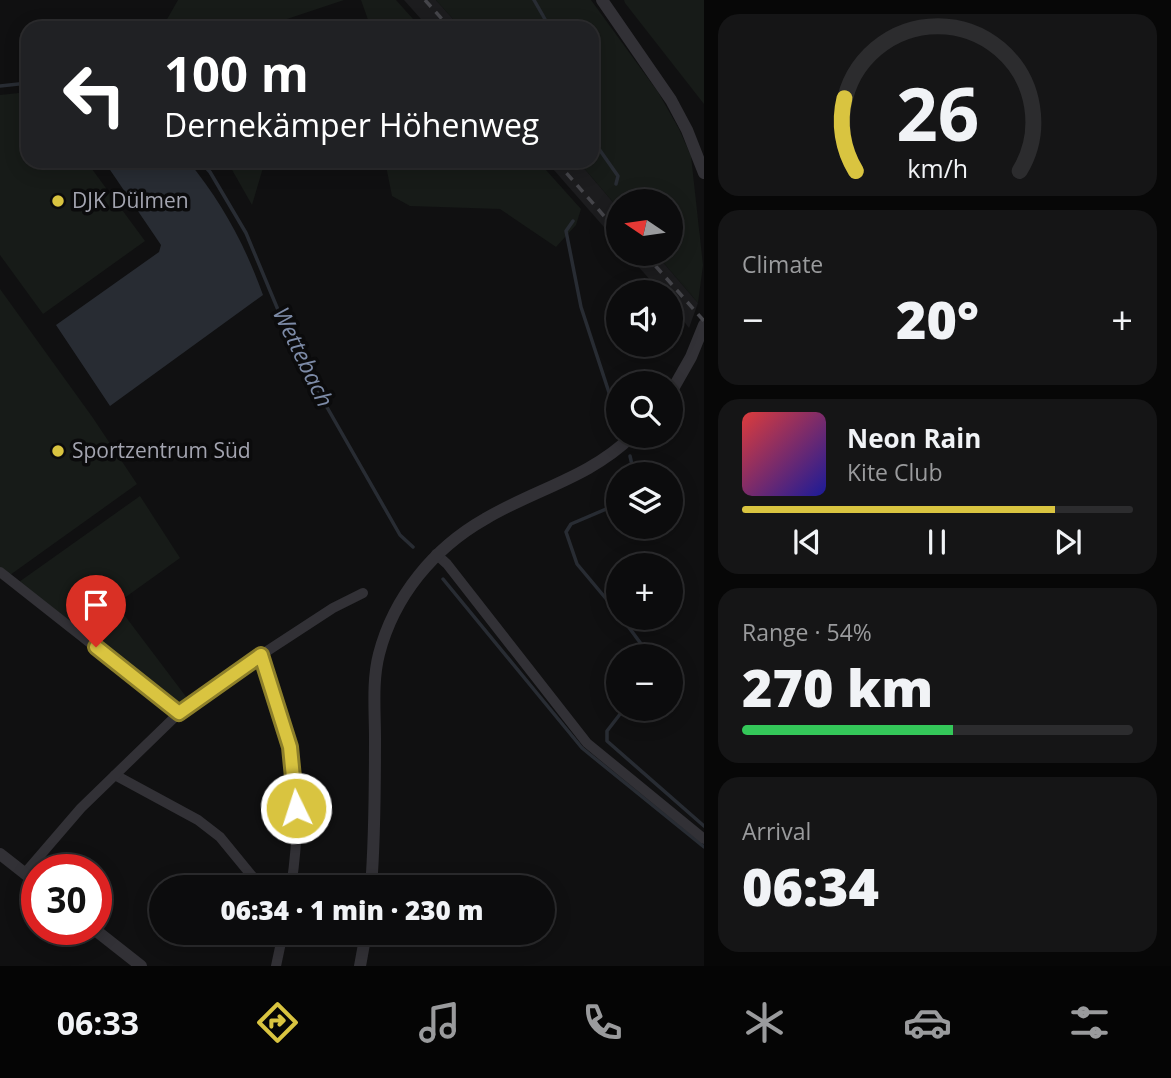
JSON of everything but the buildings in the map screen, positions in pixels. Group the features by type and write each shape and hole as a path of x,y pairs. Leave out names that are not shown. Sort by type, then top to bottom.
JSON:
{"street":[{"path":"602,0 670,100 687,131 704,173"},
{"path":"683,371 704,325"},
{"path":"372,875 375,684 379,654 388,626 400,602 436,554 463,533 486,518 589,469 619,448"},
{"path":"436,554 447,564 587,743 704,839"},
{"path":"0,572 179,713"},
{"path":"41,854 81,808 179,713 333,608 363,593"},
{"path":"261,655 290,747 294,774 297,829 292,875"},
{"path":"115,775 198,820 220,837 251,875"},
{"path":"2,859 21,871"},
{"path":"112,943 141,966"},
{"path":"276,966 280,945"},
{"path":"360,966 364,945"}],"shaded area":[{"path":"178,0 344,0 281,21 166,21"},
{"path":"361,0 396,0 415,21 368,21"},
{"path":"404,0 436,0 455,21 423,21"},
{"path":"436,0 591,0 658,92 691,156 703,265 698,303 683,286 683,280 678,280 666,266 683,266 683,189 606,189 606,194 584,168 599,168 599,21 455,21"},
{"path":"624,0 704,0 704,104 625,3"},
{"name":"DJK Dülmen","path":"21,93 21,168 91,168 145,241 43,314 0,255 0,95"},
{"path":"109,168 193,168 232,225 263,295 110,406 56,325 159,252 161,245"},
{"path":"231,168 263,168 252,205"},
{"path":"386,168 544,168 581,209 576,225 556,247 500,209 410,206 392,196"},
{"path":"552,168 584,168 606,194 606,229"},
{"path":"638,266 666,266 678,280 650,280"},
{"path":"683,286 698,303 689,328 683,320"},
{"name":"Sportzentrum Süd","path":"0,289 137,484 10,575 0,567"},
{"path":"140,496 180,558 116,604 187,698 176,705 19,582"}],"waterway":[{"path":"534,0 546,21"},
{"name":"Wettebach","path":"0,86 21,84"},
{"path":"599,149 618,176 616,184"},
{"name":"Wettebach","path":"206,168 246,233 296,353 400,535 413,547"},
{"path":"573,221 566,231 581,307 606,383"},
{"path":"630,456 631,462"},
{"path":"606,509 571,524 566,532 577,564 606,599"},
{"name":"Wettebach","path":"443,579 582,748 704,847"},
{"path":"631,630 641,644"},
{"path":"615,721 607,731 607,741 704,826"}],"railway":[{"path":"425,0 444,21"},
{"path":"562,168 606,218"},
{"path":"656,266 704,321"}],"place":[{"name":"DJK Dülmen","path":"58,201"},
{"name":"Sportzentrum Süd","path":"58,451"}],"route":[{"path":"96,647 179,713 261,655 290,747 296,808"}]}
